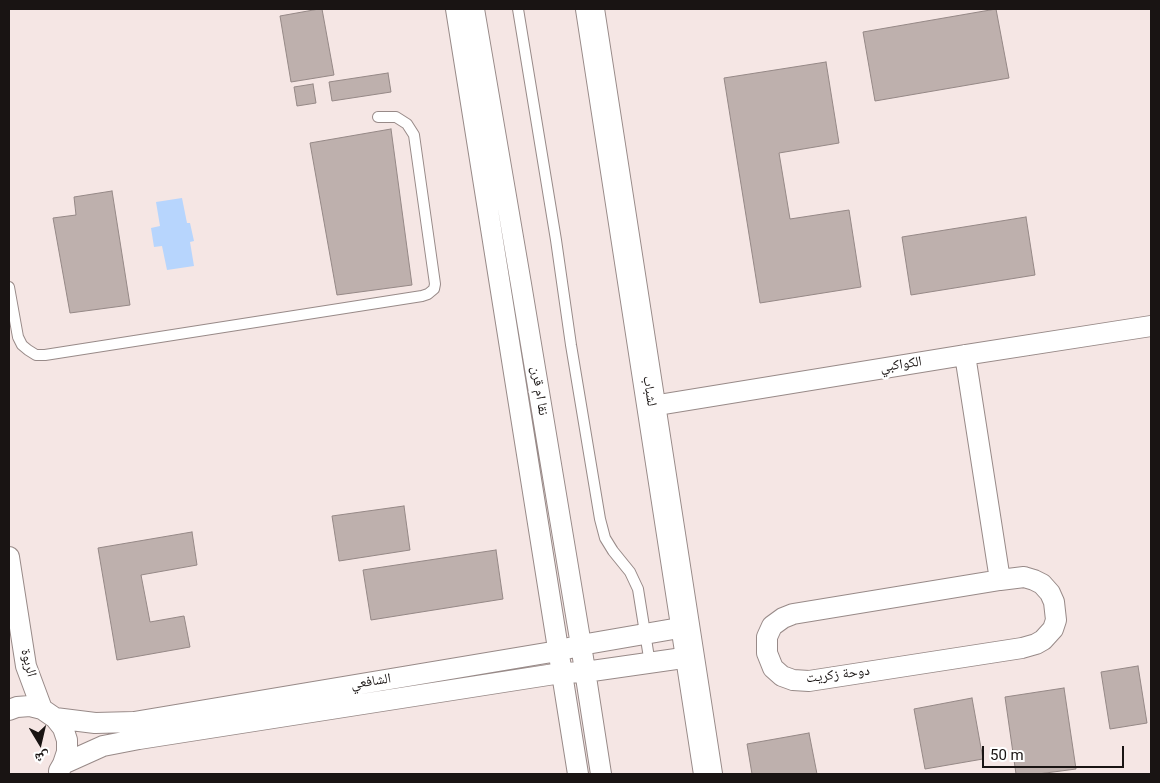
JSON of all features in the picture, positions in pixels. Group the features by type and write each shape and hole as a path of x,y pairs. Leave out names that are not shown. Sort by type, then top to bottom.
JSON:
{"street":[{"name":"نقا ام قرن","path":"456,9 578,774"},
{"name":"نقا ام قرن","path":"474,9 601,774"},
{"name":"لشباب","path":"590,9 708,774"},
{"name":"الكواكبي","path":"652,406 1151,326"},
{"path":"965,355 1000,580"},
{"name":"الربوة","path":"9,557 26,666 49,713 63,728 66,740 67,752 59,770"},
{"name":"دوحة زكريت","path":"1024,577 1042,584 1050,593 1054,602 1056,620 1049,634 1036,644 1022,648 809,681 793,680 782,676 773,668 767,653 767,637 772,626 782,618 793,614 1000,580 1024,577"},
{"name":"الشافعي","path":"9,710 30,706 49,713 95,723 134,722 558,651 581,645 685,627"},
{"name":"الشافعي","path":"59,770 103,746 139,739 561,673 650,664 690,657"}],"lane":[{"path":"518,9 600,519 606,538 613,551 630,572 638,589 650,664"},
{"path":"9,287 18,337 22,345 36,355 428,294 434,289 435,284 414,135 407,124 396,117 378,117"}],"water":[{"path":"182,198 187,223 190,223 194,241 190,242 194,266 167,270 162,246 154,247 151,228 160,226 156,202"}],"building":[{"path":"322,9 334,75 291,82 280,16"},
{"path":"996,9 1009,78 875,101 863,32"},
{"path":"826,62 839,143 779,153 790,219 849,210 861,287 760,303 724,78"},
{"path":"388,73 391,92 332,101 329,82"},
{"path":"313,84 316,103 297,106 294,87"},
{"path":"391,129 412,285 337,295 310,143"},
{"path":"112,191 130,305 70,313 53,218 76,215 74,197"},
{"path":"1026,217 1035,275 911,295 902,237"},
{"path":"404,506 410,550 339,561 332,516"},
{"path":"192,532 197,565 141,575 150,622 184,616 190,647 117,660 98,548"},
{"path":"496,550 503,599 371,620 363,570"},
{"path":"1138,666 1147,723 1110,729 1101,672"},
{"path":"1064,688 1076,769 1038,774 1016,774 1005,697"},
{"path":"972,698 983,759 925,769 914,709"},
{"path":"809,733 817,774 752,774 747,744"}]}
